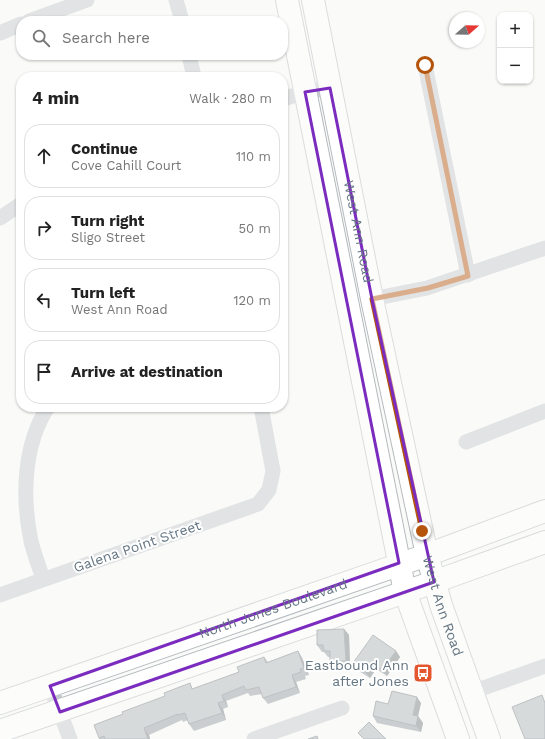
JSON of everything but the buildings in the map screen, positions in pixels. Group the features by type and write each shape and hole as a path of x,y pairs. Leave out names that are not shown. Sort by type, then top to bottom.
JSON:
{"main road":[{"name":"West Ann Road","path":"287,0 304,92 405,592 458,739"},
{"name":"West Ann Road","path":"313,0 372,299 427,554 434,582 489,739"},
{"path":"332,230 355,271 358,286 362,293 372,299"},
{"name":"North Jones Boulevard","path":"0,703 427,554 545,511"},
{"name":"North Jones Boulevard","path":"0,731 60,712 545,542"}],"street":[{"path":"43,16 87,0"},
{"path":"176,0 181,16"},
{"path":"0,33 16,26"},
{"path":"190,60 193,72"},
{"path":"425,65 468,276"},
{"path":"288,97 304,92 330,88"},
{"path":"0,218 16,207"},
{"path":"372,299 428,288 468,276 545,248"},
{"path":"466,442 545,411"},
{"path":"43,579 31,541 25,494 27,468 35,434 46,412"},
{"name":"Galena Point Street","path":"0,595 258,504 270,490 273,471 262,412"},
{"path":"472,692 545,666"},
{"path":"50,686 70,739"},
{"path":"254,739 342,708"}],"highlighted area":[{"path":"330,88 372,299 434,582 60,712 50,686 399,563 305,92"}],"place":[{"name":"Eastbound Ann after Jones","path":"423,673"}],"route":[{"path":"422,531 372,299 428,288 468,276 425,65"}]}
